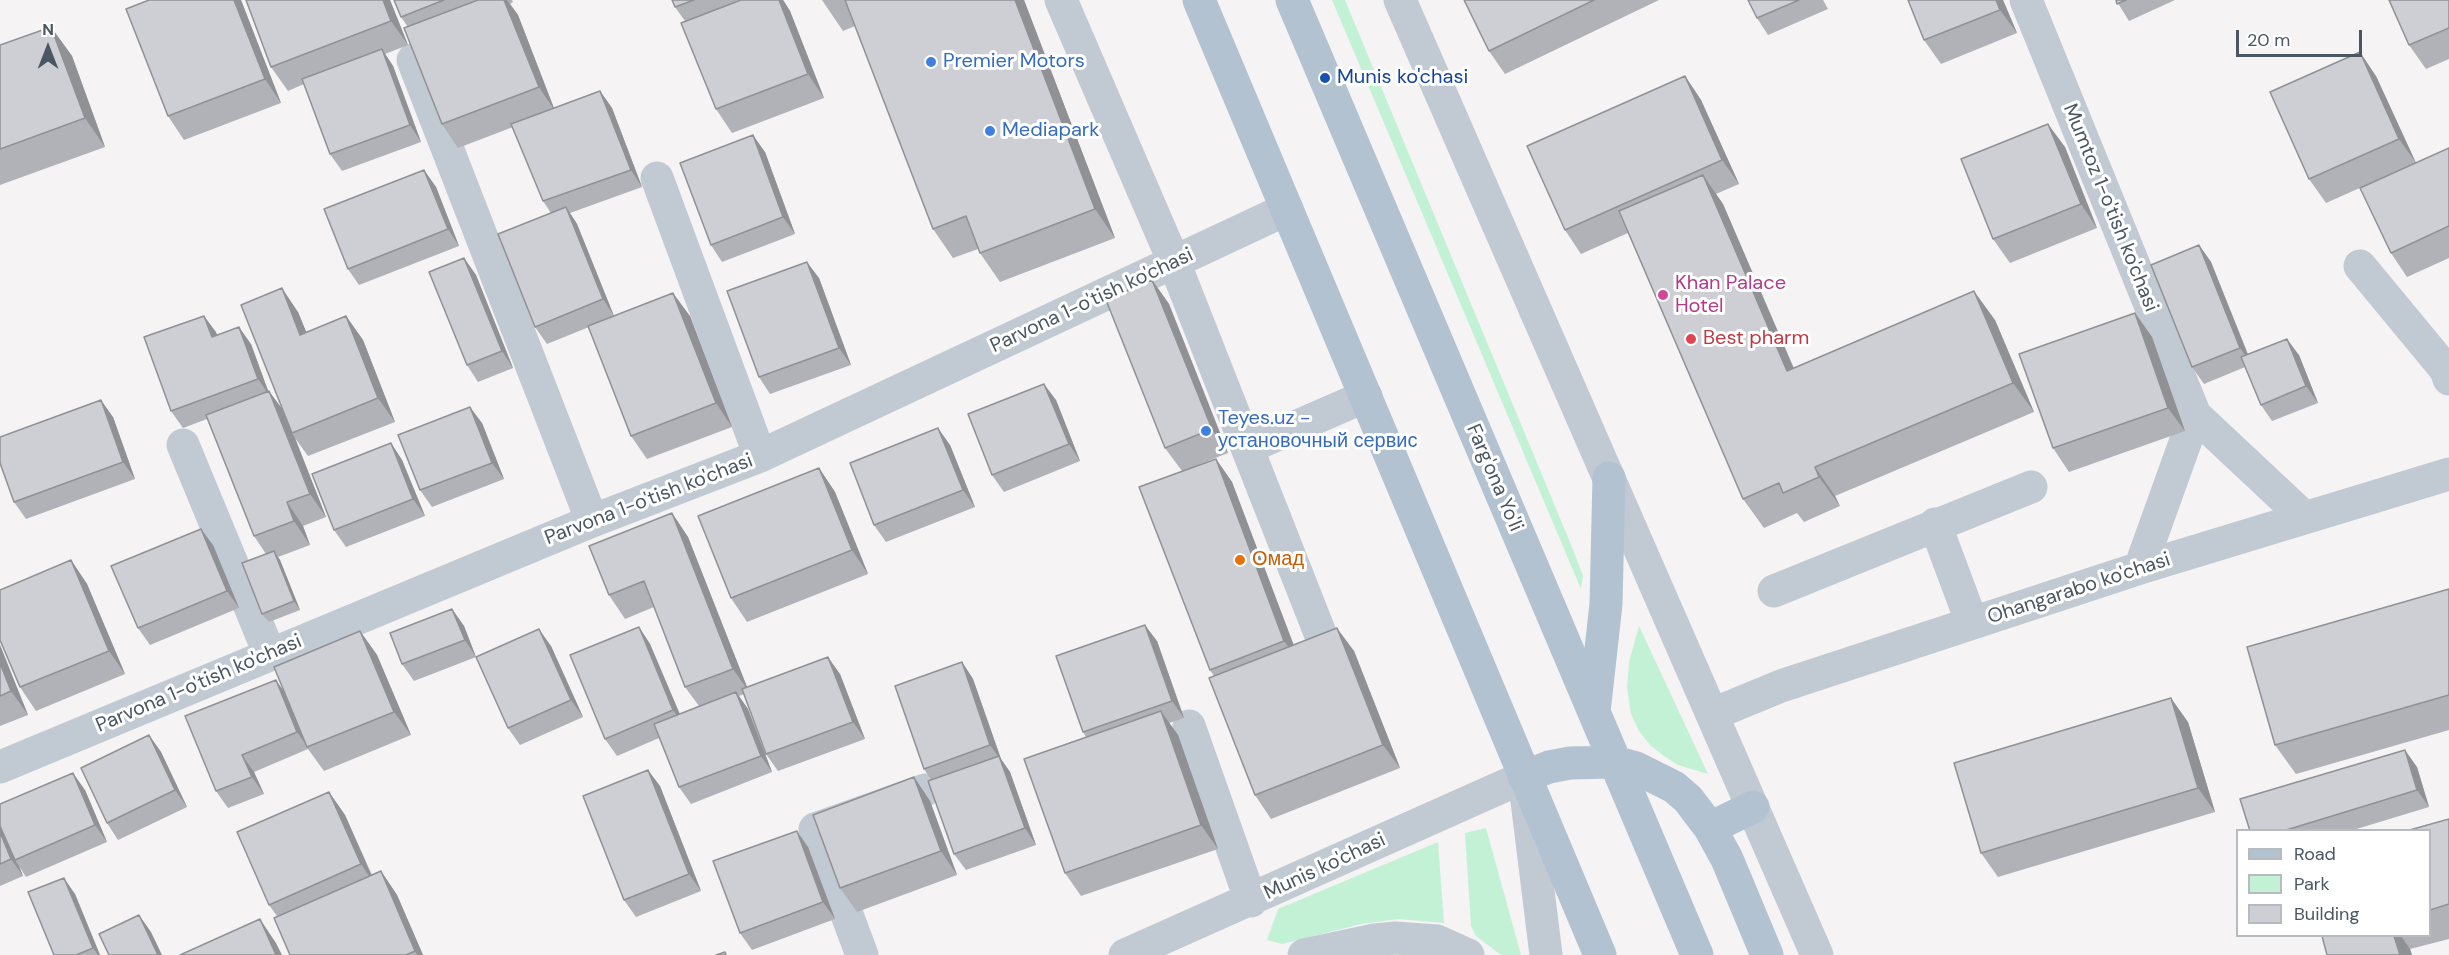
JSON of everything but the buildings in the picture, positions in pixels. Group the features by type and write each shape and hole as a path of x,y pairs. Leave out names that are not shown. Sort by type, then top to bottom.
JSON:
{"main road":[{"path":"1199,0 1600,955"},
{"name":"Farg'ona Yo'li","path":"1292,0 1697,955"},
{"path":"1594,714 1606,603 1609,478"},
{"path":"1524,777 1549,767 1570,763 1614,762 1636,768 1674,787 1688,799 1710,828 1726,859 1767,955"},
{"path":"1710,828 1753,807"}],"street":[{"path":"1061,0 1174,262 1320,633"},
{"path":"1400,0 1817,955"},
{"name":"Mumtoz 1-o'tish ko'chasi","path":"2026,0 2195,415 2305,518"},
{"path":"413,60 592,521"},
{"path":"657,178 760,456"},
{"name":"Parvona 1-o'tish ko'chasi","path":"0,767 592,521 760,456 1287,209"},
{"path":"2360,266 2448,373"},
{"path":"1247,448 1366,396"},
{"path":"2140,568 2195,415"},
{"path":"183,445 270,655"},
{"name":"Ohangarabo ko'chasi","path":"1713,714 1781,686 2140,568 2449,474"},
{"path":"1774,591 2031,487"},
{"path":"1935,524 1972,623"},
{"path":"1189,726 1251,901"},
{"path":"1524,777 1546,955"},
{"name":"Munis ko'chasi","path":"1125,955 1251,901 1524,777"},
{"path":"782,842 925,790"},
{"path":"815,829 862,955"},
{"path":"1304,955 1395,938 1437,941 1468,955"}],"green space":[{"path":"1332,0 1345,0 1574,552 1583,576 1581,589"},
{"path":"1639,626 1708,774 1678,765 1664,756 1650,745 1639,731 1631,714 1627,688 1629,662"},
{"path":"1486,828 1521,955 1501,955 1476,936 1471,926 1465,833"},
{"path":"1438,842 1444,923 1399,919 1361,924 1282,944 1267,940 1278,909"}],"place":[{"name":"Premier Motors","path":"931,62"},
{"name":"Munis ko'chasi","path":"1325,78"},
{"name":"Mediapark","path":"990,131"},
{"name":"Khan Palace Hotel","path":"1663,295"},
{"name":"Best pharm","path":"1691,339"},
{"name":"Teyes.uz - установочный сервис","path":"1206,431"},
{"name":"Омад","path":"1240,560"}]}
